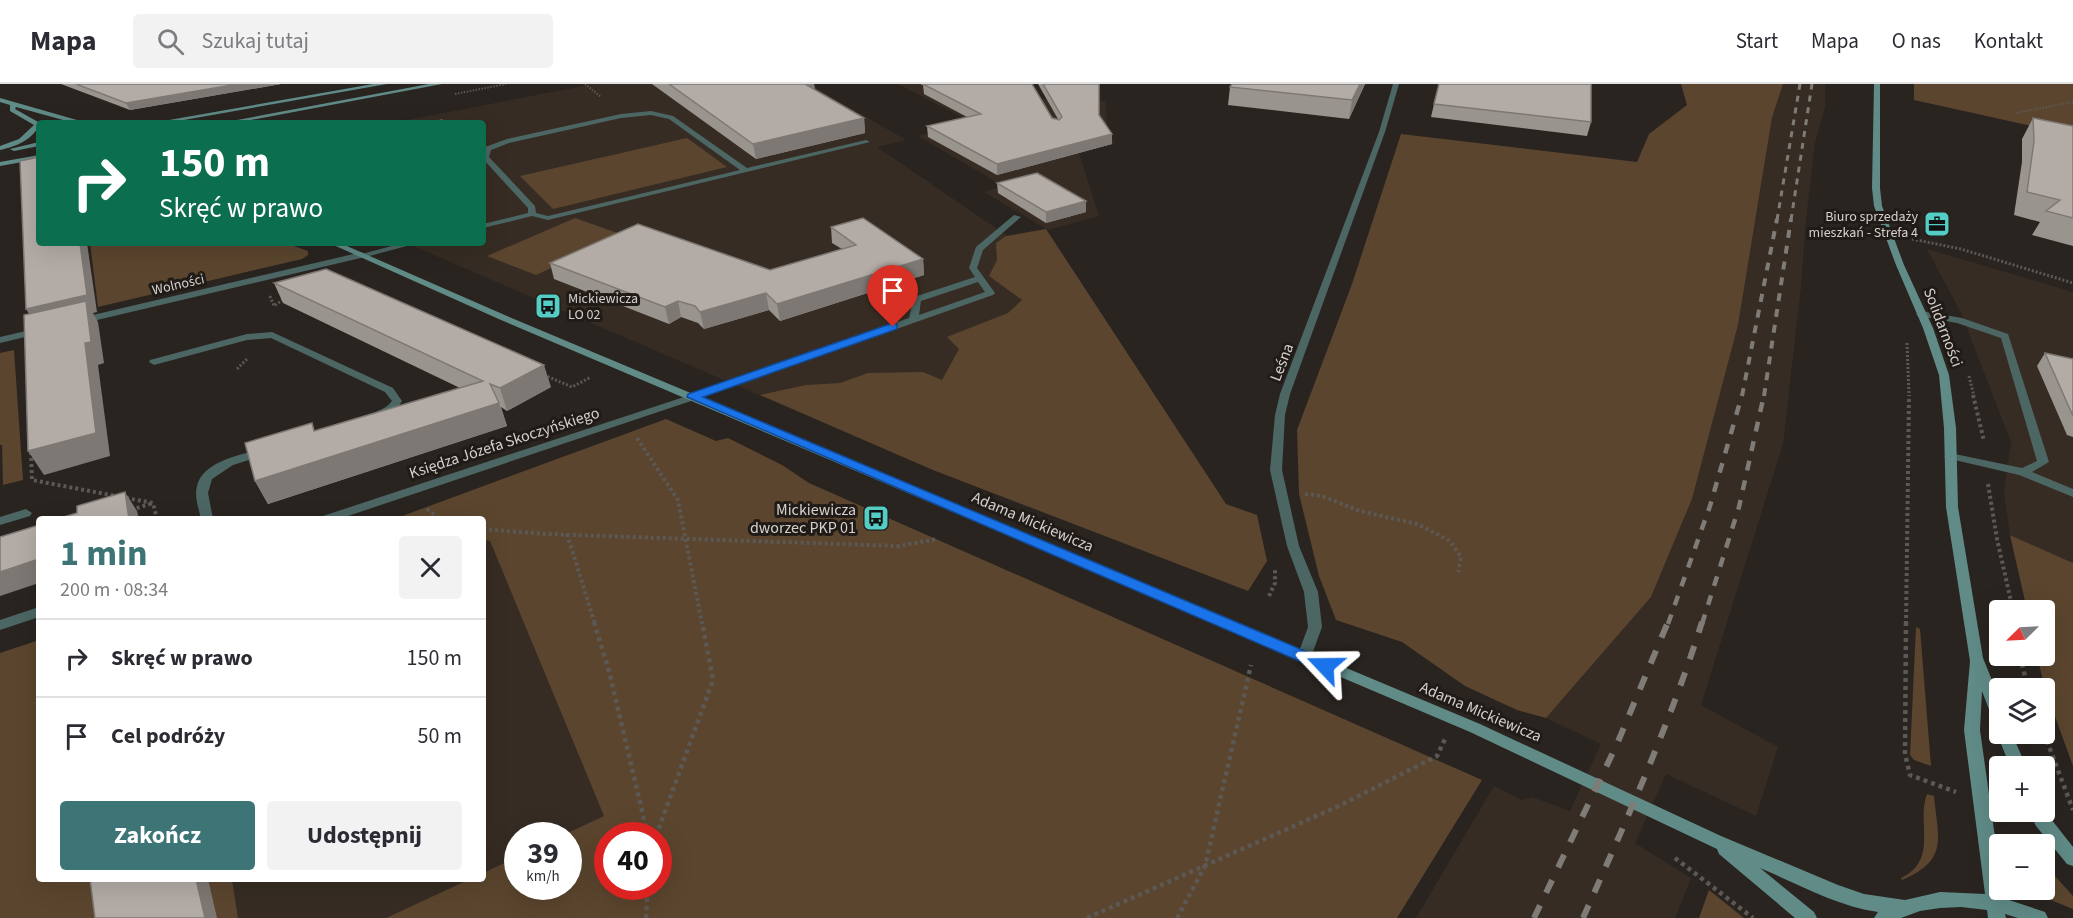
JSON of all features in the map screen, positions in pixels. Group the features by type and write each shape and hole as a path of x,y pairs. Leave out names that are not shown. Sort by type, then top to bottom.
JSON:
{"street":[{"path":"173,120 384,84"},
{"path":"242,120 440,84"},
{"name":"Leśna","path":"1304,657 1316,627 1311,592 1293,546 1276,470 1280,416 1285,394 1379,139 1396,84"},
{"name":"Solidarności","path":"1877,84 1876,188 1878,206 1887,235 1944,375 1950,428 1952,507 1976,658 1989,692"},
{"path":"0,100 72,120"},
{"path":"13,105 12,110 36,124"},
{"path":"486,153 488,149 507,141 621,116 651,113 671,117 746,171"},
{"path":"244,120 248,119"},
{"path":"0,150 24,140 36,128"},
{"path":"486,225 532,214 548,218 866,142"},
{"path":"0,150 36,144"},
{"path":"0,164 36,158"},
{"path":"486,159 532,208 532,214"},
{"path":"914,319 916,299 980,278 973,268 979,249 1017,218"},
{"name":"Adama Mickiewicza","path":"340,246 504,318 1475,728 1667,816 1715,841 1833,891 1864,902 1903,907"},
{"name":"Wolności","path":"68,324 401,246"},
{"name":"Księdza Józefa Skoczyńskiego","path":"336,516 693,397 990,293 980,278"},
{"path":"1921,314 1959,320 2005,336 2043,462 2023,472"},
{"path":"0,340 46,329"},
{"path":"154,362 247,337 272,335 389,390 397,401 390,411 365,420"},
{"path":"207,516 202,486 210,473 234,461 278,447"},
{"path":"1950,456 1986,462 2023,472 2073,493"},
{"path":"0,521 26,513"},
{"path":"0,625 36,613"},
{"name":"Solidarności","path":"1976,658 1972,730 1996,911"},
{"path":"2043,822 2073,859"},
{"name":"Adama Mickiewicza","path":"1715,841 1808,918"},
{"path":"1883,918 1903,907 1959,899 1996,911 2040,918"}],"path":[{"path":"585,84 600,97"},
{"path":"2016,113 2073,102"},
{"path":"1887,235 1961,249 2073,283"},
{"path":"282,301 292,299"},
{"path":"1905,336 1908,347 1910,398 1905,754 1910,775"},
{"path":"540,373 572,387 595,375"},
{"path":"636,436 678,500 713,680 661,822"},
{"path":"31,446 32,480 153,503"},
{"path":"1986,462 1997,539 2011,600"},
{"path":"1280,491 1322,496 1360,511 1417,524 1450,541 1461,557 1458,572"},
{"path":"122,513 153,503"},
{"path":"153,503 156,516"},
{"path":"486,529 899,546 937,539"},
{"path":"567,534 609,671 645,822"},
{"path":"1177,918 1205,866 1251,664"},
{"path":"2048,744 2073,810"},
{"path":"1087,918 1340,806 1437,756 1442,747"},
{"path":"1675,858 1753,918"},
{"path":"646,918 647,900"}],"shaded area":[{"path":"594,84 809,84 906,140 877,147 1012,239 1100,348 933,470 413,246 486,246 486,120 407,120"},
{"path":"898,84 1024,84 1034,99 1105,101 1108,132 1115,144 1077,147 1099,216 1048,230 984,192 1003,186 918,136 971,122"},
{"path":"1681,84 1783,84 1772,118 1738,325 1692,499 1651,597 1546,718 1517,710 1465,686 1402,642 1336,620 1319,576 1299,494 1297,430 1352,284 1401,134 1637,162 1649,134 1687,105"},
{"path":"1783,84 1825,84 1825,107 1815,143 1783,444 1701,705 1778,747 1756,816 1666,774 1635,843 1691,878 1675,918 1416,918 1494,786 1522,800 1532,797 1570,811 1601,744 1546,718 1651,597 1692,499 1738,325 1772,119"},
{"path":"1914,84 2073,84 2073,135 1914,100"},
{"path":"687,138 727,167 553,209 520,176"},
{"path":"575,218 623,235 536,275 487,256"},
{"path":"1046,229 1226,504 1257,515 1267,561 1248,591 933,470 760,395 806,385 840,383 868,373 923,372 942,380 959,349 947,337 1008,313 1022,300 989,276 997,260 996,243 1006,236"},
{"path":"90,246 294,246 308,251 308,255 302,259 98,307"},
{"path":"1927,249 2073,292 2073,563 2010,535 2004,493 2011,442 1961,313"},
{"path":"14,350 23,480 3,485 2,445 0,445 0,353"},
{"path":"666,419 716,441 728,438 782,465 809,483 1482,780 1397,918 386,918 464,882 486,882 486,872 504,863 504,900 582,900 582,826 604,816 490,541 486,540 486,516 402,516"},
{"path":"2010,535 2073,563 2073,766 2055,716 2055,678 2042,678 2039,666 2055,666 2055,600 2025,600"},
{"path":"486,540 490,541 604,816 582,826 582,822 504,822 504,863 486,872"},
{"path":"1916,627 1920,629 1931,766 1914,760 1910,755"},
{"path":"36,641 36,882 232,882 238,918 0,918 0,653"},
{"path":"1927,794 1934,796 1937,847 1934,856 1927,864 1902,880 1901,878 1913,870 1920,861 1923,851 1924,805"},
{"path":"2055,876 2073,896 2073,909 2051,900 2055,900"},
{"path":"232,882 464,882 386,918 238,918"},
{"path":"1709,890 1744,918 1699,918"}],"building":[{"path":"76,84 238,84 126,103"},
{"path":"669,84 805,84 864,118 753,144"},
{"path":"923,84 1032,84 1052,118 1059,120 1062,117 1043,84 1099,84 1099,115 1112,134 997,164 927,126 981,114"},
{"path":"1232,84 1360,84 1352,100 1230,87"},
{"path":"1439,84 1591,84 1591,122 1434,104"},
{"path":"2033,118 2073,126 2073,218 2046,211 2060,200 2027,192 2034,141"},
{"path":"36,158 36,246 80,246 87,295 26,309 20,161"},
{"path":"1037,173 1086,201 1046,212 997,183"},
{"path":"863,218 923,259 777,304 766,293 700,312 695,306 678,301 665,307 550,263 638,224 770,270 856,245 831,227"},
{"path":"326,269 544,365 500,388 490,384 499,403 255,481 245,443 312,423 314,431 483,381 274,283"},
{"path":"86,301 91,342 85,343 96,433 28,451 24,315"},
{"path":"2045,353 2073,359 2073,416"},
{"path":"125,492 129,516 67,516 77,513 77,506"},
{"path":"36,526 36,560 0,572 0,537"},
{"path":"90,882 197,882 205,918 95,918"}],"railway":[{"path":"1777,220 1800,84"},
{"path":"1791,220 1812,84"},
{"path":"1742,396 1777,219"},
{"path":"1764,396 1791,219"},
{"path":"1668,624 1710,506 1742,395"},
{"path":"1702,624 1739,507 1764,395"},
{"path":"1534,918 1617,744 1668,622"},
{"path":"1583,918 1662,735 1702,622"}],"place":[{"name":"Biuro sprzedaży mieszkań - Strefa 4","path":"1937,224"},
{"name":"Mickiewicza LO 02","path":"548,306"},
{"name":"Mickiewicza dworzec PKP 01","path":"876,518"}],"route":[{"path":"893,327 693,397 1325,666"}]}
